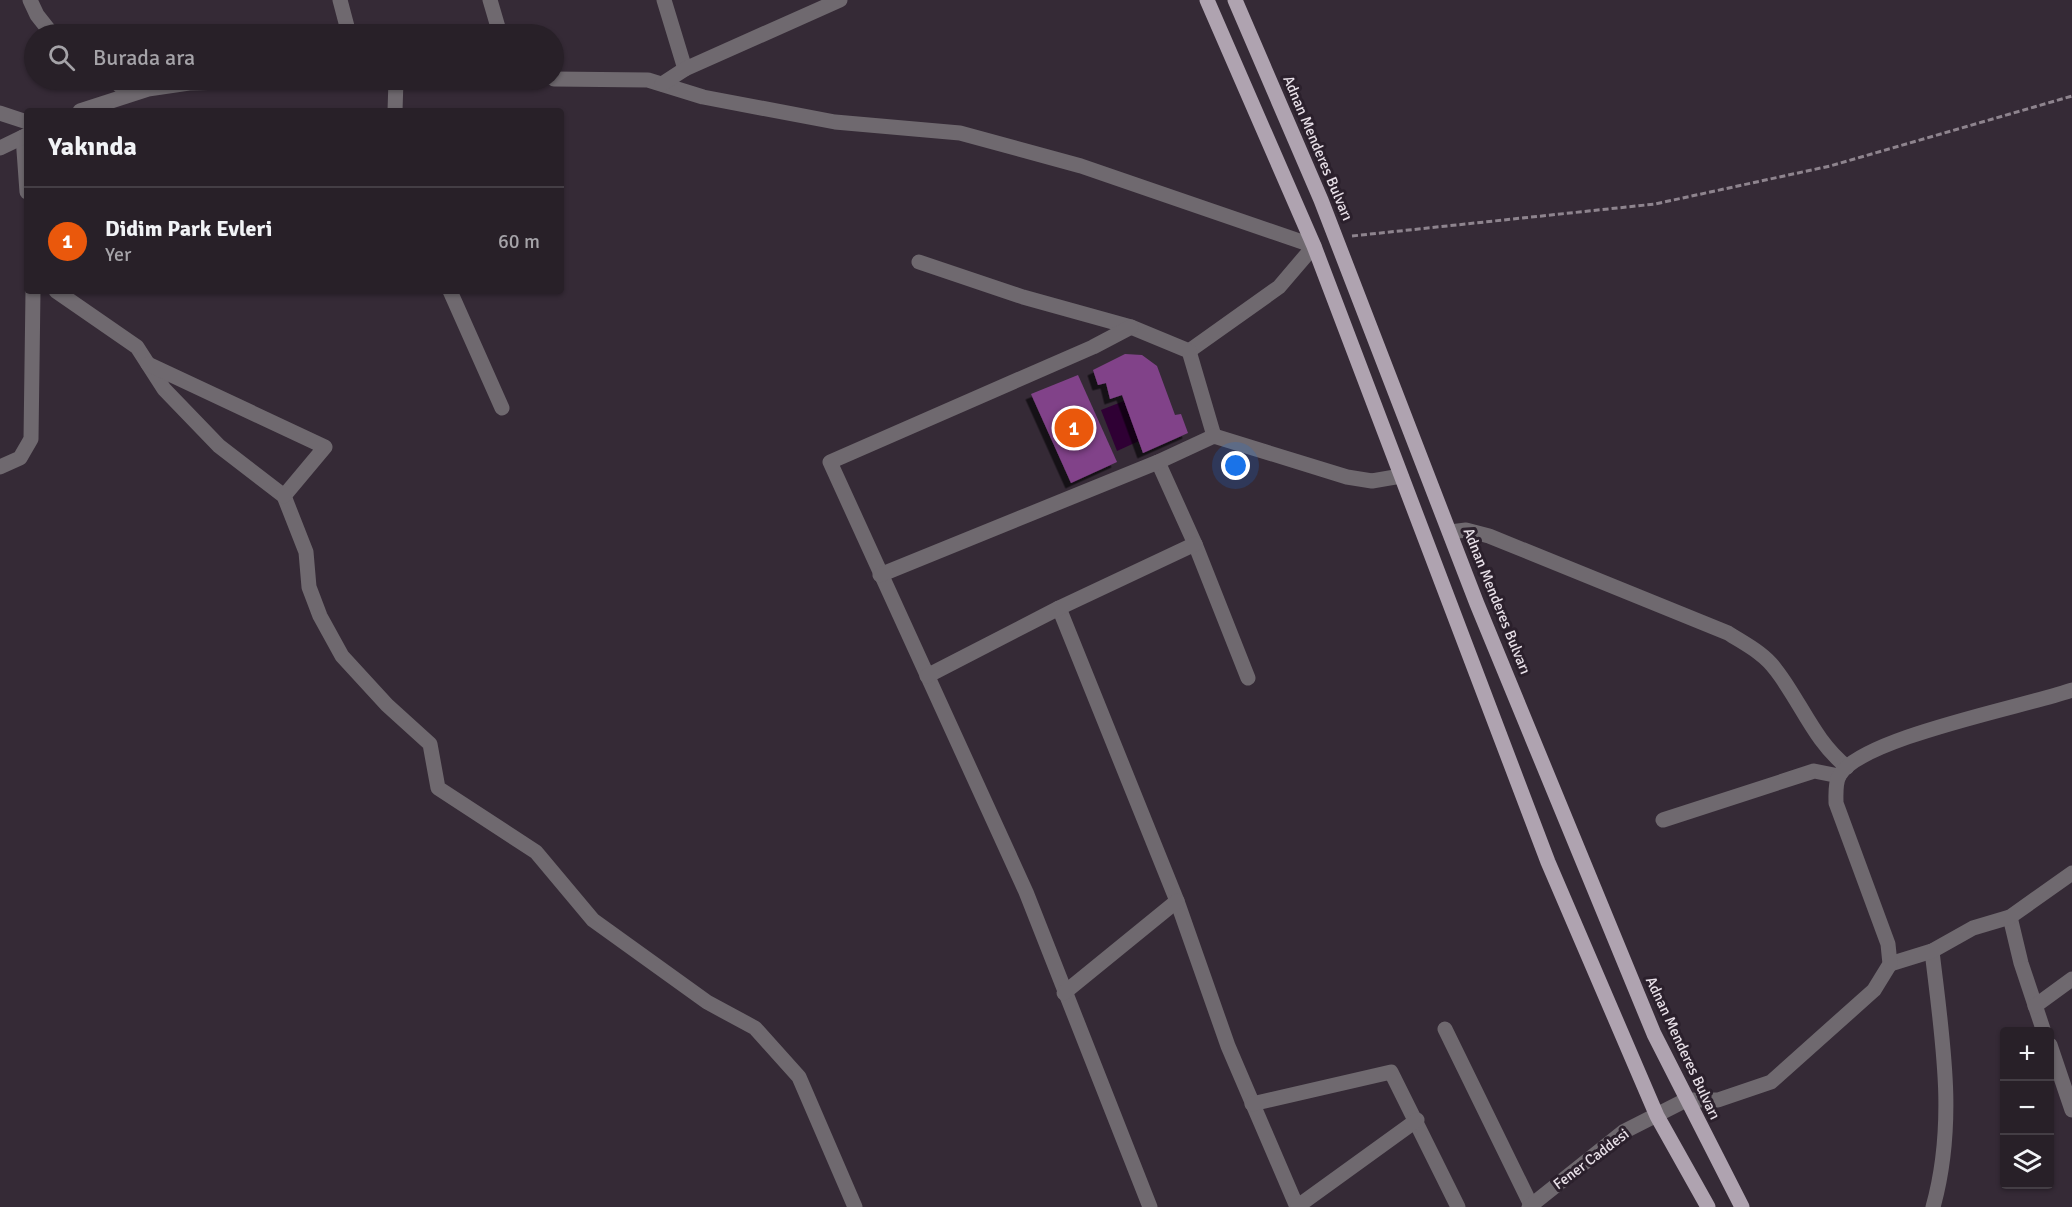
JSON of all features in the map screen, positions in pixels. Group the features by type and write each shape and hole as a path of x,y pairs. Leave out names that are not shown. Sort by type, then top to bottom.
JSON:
{"main road":[{"path":"1207,0 1314,246 1548,862 1656,1116 1708,1207"},
{"name":"Adnan Menderes Bulvarı","path":"1235,0 1336,237 1450,532 1654,1034 1742,1207"}],"street":[{"path":"30,0 44,24"},
{"path":"340,0 346,24"},
{"path":"490,0 497,24"},
{"path":"664,0 685,69"},
{"path":"662,84 685,69 840,0"},
{"path":"564,79 648,80 703,97 835,122 960,133 1081,166 1314,246 1279,287 1189,351"},
{"path":"125,90 130,94"},
{"path":"89,108 142,90"},
{"path":"395,108 396,90"},
{"path":"0,113 24,121"},
{"path":"0,148 24,136"},
{"path":"919,262 1023,297 1131,327 1189,351"},
{"path":"0,467 20,458 31,439 33,294"},
{"path":"60,294 137,347 164,389 219,446 284,496 306,552 309,586 320,616 342,656 387,705 430,744 438,788 536,852 593,920 707,1002 755,1028 799,1077 855,1207"},
{"path":"451,294 502,408"},
{"path":"1131,327 1093,347 830,462 1026,892 1150,1207"},
{"path":"1189,351 1214,436"},
{"path":"148,364 325,447 284,496"},
{"path":"880,575 1158,462 1214,436 1347,477 1372,481 1401,476"},
{"path":"1158,462 1195,544 1248,678"},
{"path":"1450,532 1466,530 1489,536 1728,633 1758,652 1776,669 1843,772"},
{"path":"927,676 1195,544"},
{"path":"1059,609 1177,901 1228,1046 1298,1207 1417,1120"},
{"path":"1686,1100 1718,1100 1771,1082 1874,990 1890,964 1888,944 1836,803 1835,790 1843,772 1858,759 1915,734 2071,693"},
{"path":"1663,820 1814,771 1843,772"},
{"path":"1890,964 1932,951 1973,928 2010,917 2072,873"},
{"path":"1064,993 1177,901"},
{"path":"2010,917 2042,1027"},
{"path":"1932,951 1947,1088 1943,1171 1933,1207"},
{"path":"2035,1006 2072,979"},
{"path":"1445,1029 1530,1206"},
{"path":"2054,1059 2072,1110"},
{"path":"1252,1104 1391,1072 1417,1120 1458,1207"},
{"name":"Fener Caddesi","path":"1530,1206 1623,1132 1686,1100"}],"path":[{"path":"1336,237 1654,204 1830,166 2072,96"}],"shaded area":[{"path":"1124,401 1139,441 1117,451 1101,410"}],"building":[{"path":"1125,354 1142,355 1157,366 1175,415 1181,414 1188,433 1143,453 1122,395 1110,399 1106,383 1098,385 1093,370"},
{"path":"1078,375 1117,462 1071,483 1031,394"}],"place":[{"name":"Didim Park Evleri","path":"1074,428"}]}
